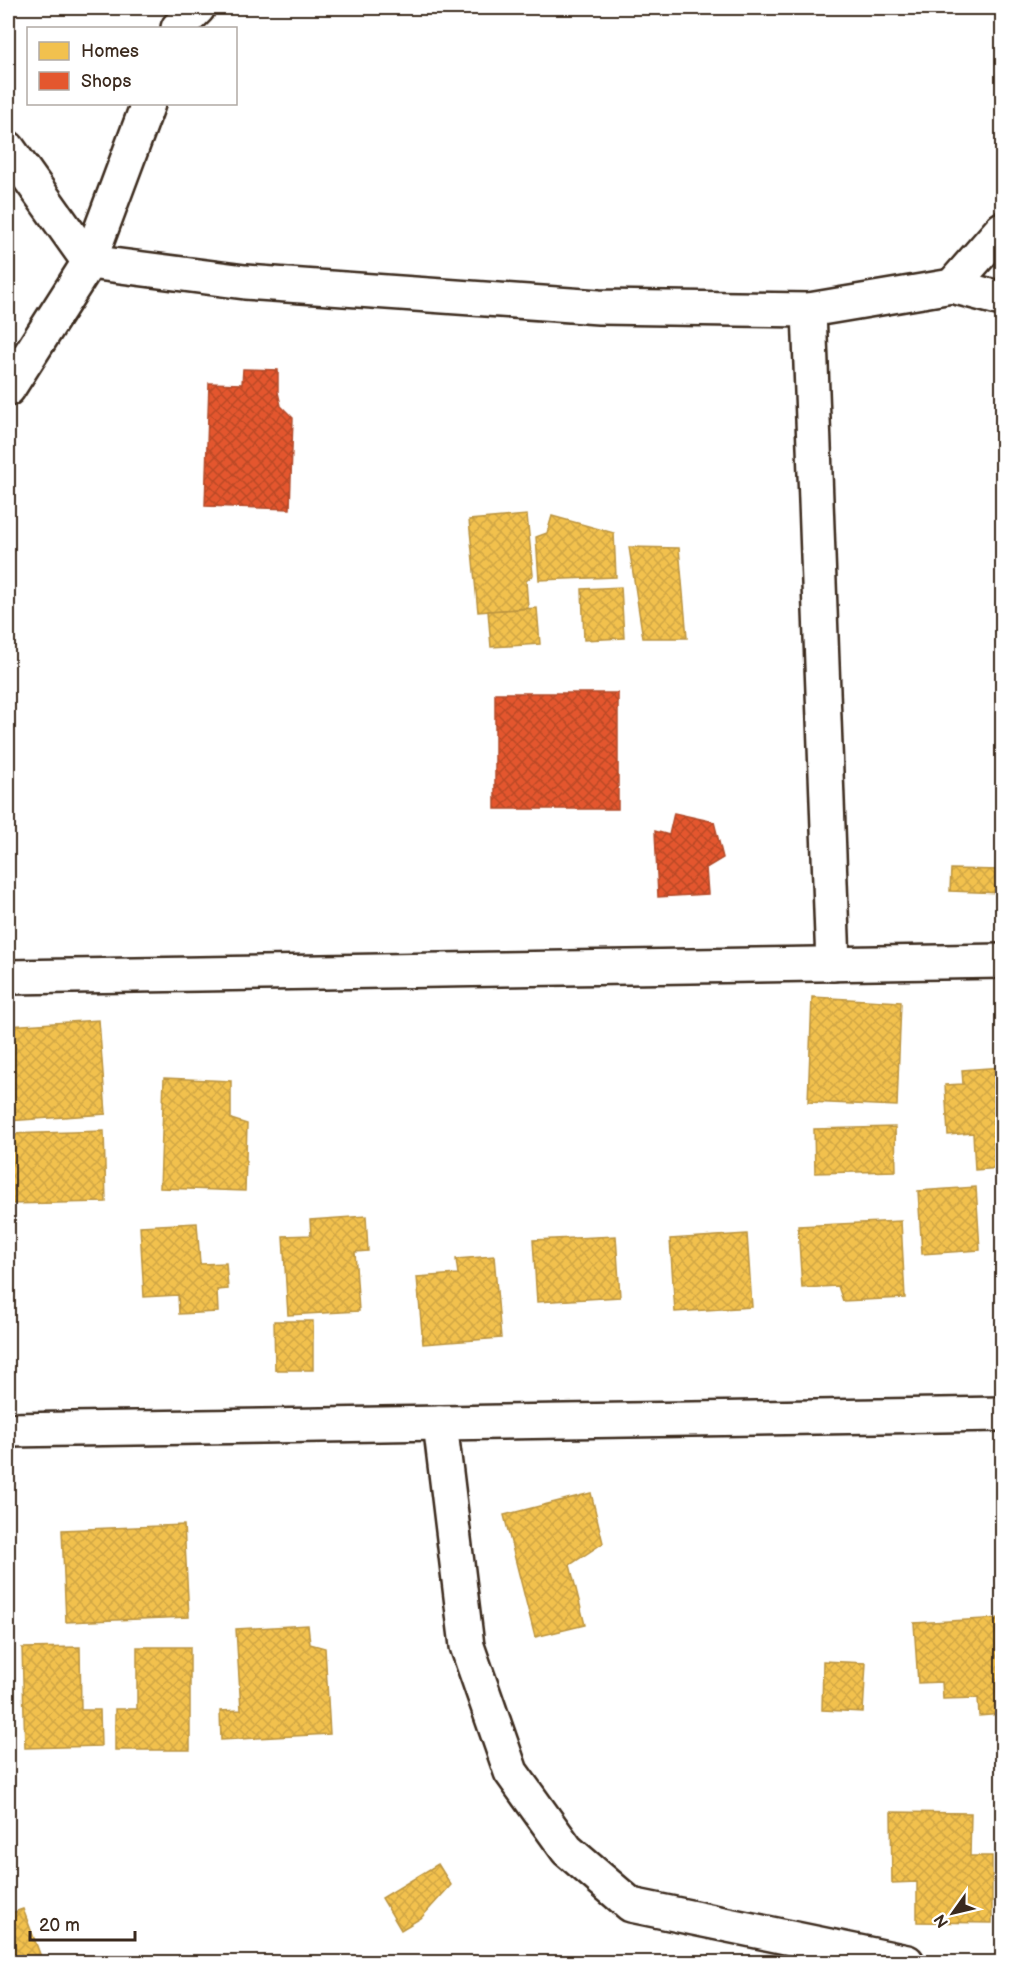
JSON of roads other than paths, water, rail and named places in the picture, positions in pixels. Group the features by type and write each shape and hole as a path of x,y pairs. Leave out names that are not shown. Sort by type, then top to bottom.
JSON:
{"street":[{"path":"179,27 198,8"},
{"path":"8,389 89,262 147,105"},
{"path":"8,148 89,262 245,282 599,308 809,310 952,286 1002,299"},
{"path":"952,286 1002,229"},
{"path":"809,310 833,964"},
{"path":"8,977 1002,961"},
{"path":"8,1430 1002,1414"},
{"path":"440,1423 467,1646 511,1772 567,1850 631,1905 907,1962"}]}
